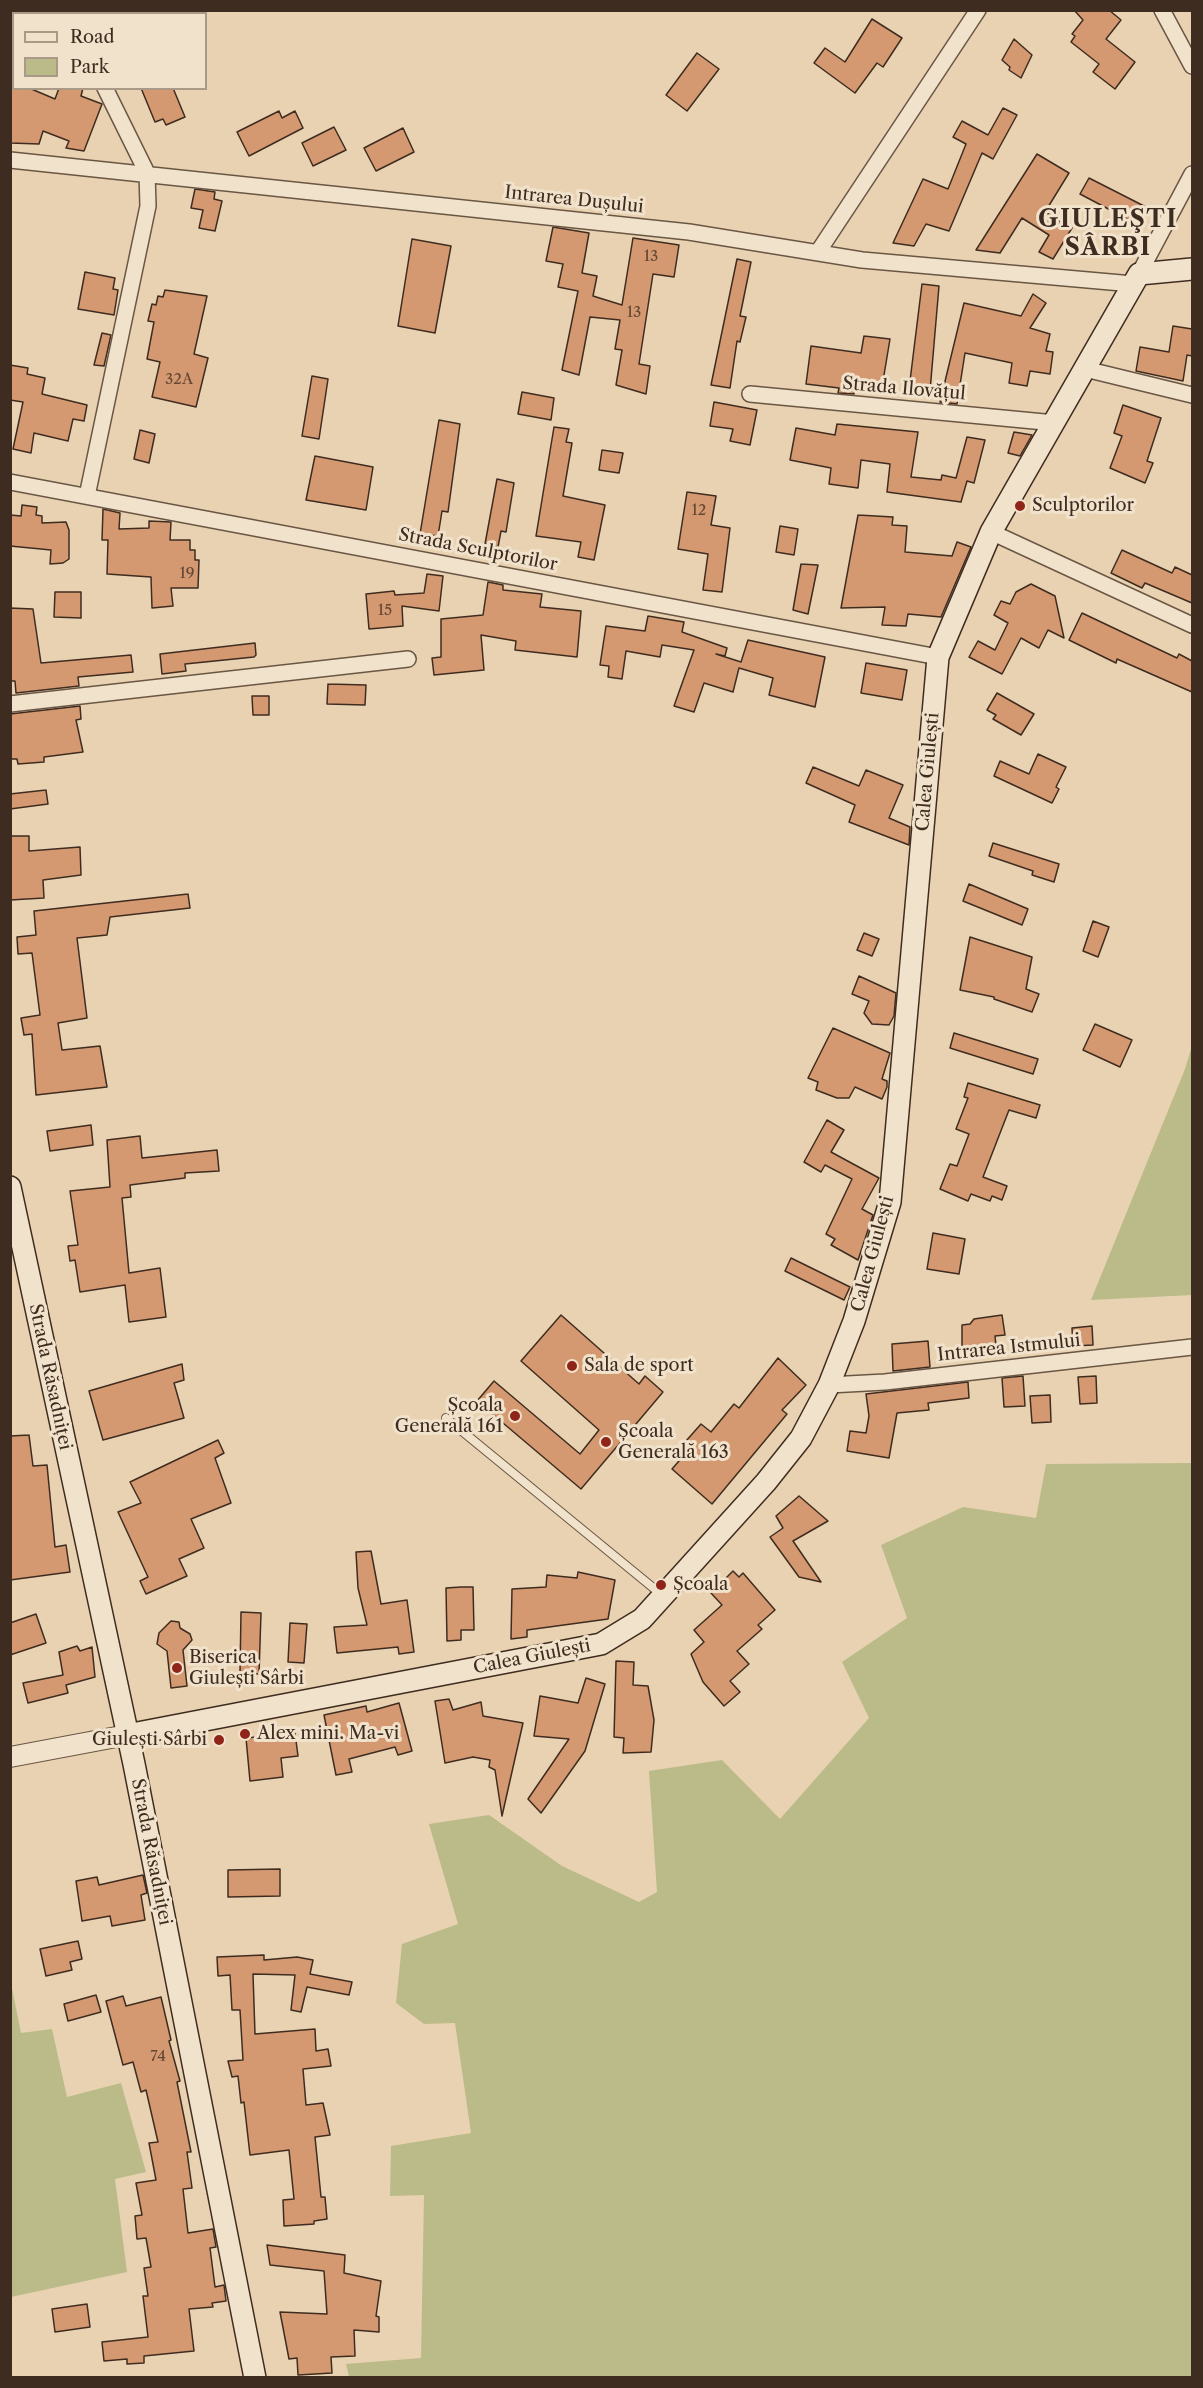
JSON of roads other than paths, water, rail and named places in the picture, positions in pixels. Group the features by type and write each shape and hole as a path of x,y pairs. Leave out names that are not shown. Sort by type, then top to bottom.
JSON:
{"main road":[{"path":"1136,279 1192,269"},
{"name":"Calea Giulești","path":"127,1735 601,1644 642,1619 801,1438 829,1385 854,1321 890,1202 938,657 991,532 1056,423 1136,279"},
{"name":"Strada Răsadniței","path":"10,1187 127,1735 255,2378"}],"street":[{"path":"818,252 978,10"},
{"path":"1162,10 1192,66"},
{"path":"87,496 148,206 147,173 106,90"},
{"name":"Intrarea Dușului","path":"10,160 689,232 862,260 1136,279"},
{"path":"1136,279 1192,174"},
{"path":"1085,369 1192,395"},
{"name":"Strada Ilovățul","path":"750,394 1056,423"},
{"name":"Strada Sculptorilor","path":"10,482 938,657"},
{"path":"991,532 1192,625"},
{"path":"10,704 408,659"},
{"name":"Intrarea Istmului","path":"829,1385 885,1382 1192,1347"},
{"name":"Calea Giulești","path":"10,1757 127,1735"}],"lane":[{"path":"446,1418 663,1596"}],"place":[{"name":"Sculptorilor","path":"1020,506"},
{"name":"Sala de sport","path":"572,1366"},
{"name":"Școala Generală 161","path":"515,1416"},
{"name":"Școala Generală 163","path":"606,1442"},
{"name":"Școala","path":"661,1585"},
{"name":"Biserica Giulești Sârbi","path":"177,1668"},
{"name":"Alex mini. Ma-vi","path":"245,1734"},
{"name":"Giulești Sârbi","path":"219,1740"}],"district":[{"name":"GIULEŞTI SÂRBI","path":"1108,234"}]}
